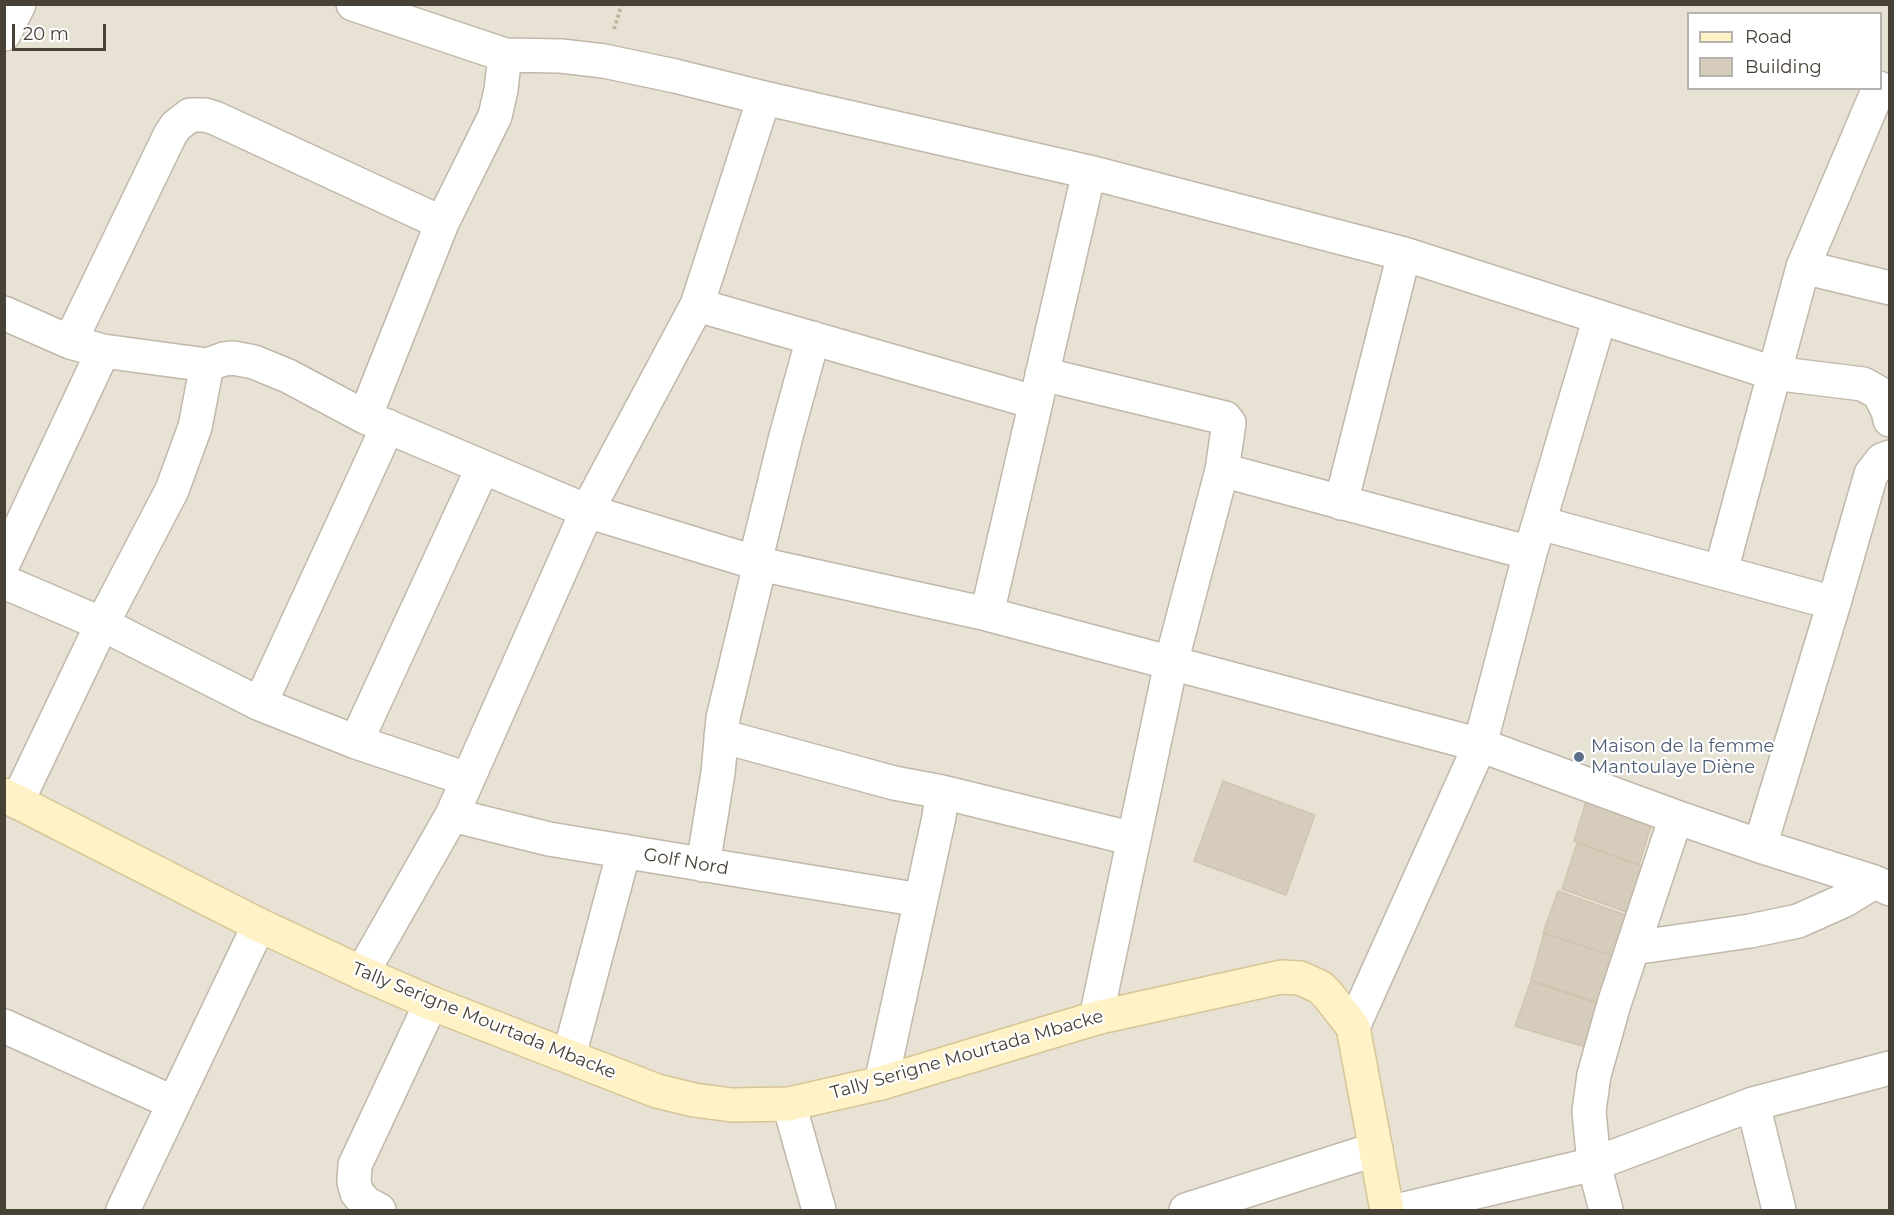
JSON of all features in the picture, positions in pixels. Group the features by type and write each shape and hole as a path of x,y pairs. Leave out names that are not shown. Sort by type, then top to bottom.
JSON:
{"street":[{"path":"4,34 19,4"},
{"path":"353,4 505,55 561,56 604,61 675,75 764,99 1089,172 1404,254 1773,373 1863,384 1879,393 1890,420"},
{"path":"260,704 376,422 442,223 495,116 505,55"},
{"path":"1882,83 1890,67"},
{"path":"1721,571 1803,267 1879,90"},
{"path":"362,973 452,815 587,511 697,305 764,99"},
{"path":"70,342 170,135 176,126 190,116 205,115 215,118 442,223"},
{"path":"987,614 1089,172"},
{"path":"1341,503 1404,254"},
{"path":"1803,267 1890,288"},
{"path":"697,305 813,338 1038,388 1225,418 1229,423 1222,470 1171,663 1096,1018"},
{"path":"4,313 70,342 103,351 207,365 232,358 254,362 288,376 376,422 587,511 758,563 987,614 1480,745 1676,817 1882,885"},
{"path":"1353,1027 1480,745 1530,554 1600,317"},
{"path":"703,865 718,773 723,718 786,436 813,338"},
{"path":"4,562 103,351"},
{"path":"11,799 172,490 195,427 207,365"},
{"path":"1760,846 1871,474 1882,460 1890,458"},
{"path":"356,742 483,467"},
{"path":"1222,470 1530,554"},
{"path":"1540,522 1834,603"},
{"path":"4,582 102,624 260,704 356,742 467,778"},
{"path":"721,736 894,783 942,792 1134,838"},
{"path":"880,1083 942,792"},
{"name":"Tally Serigne Mourtada Mbacke","path":"11,799 259,925 431,1003 657,1091 732,1106 789,1104 880,1083 1096,1018 1204,993 1281,977 1291,977 1312,983 1328,995 1353,1027 1387,1210"},
{"name":"Golf Nord","path":"452,815 549,839 920,900"},
{"path":"1606,1210 1594,1164 1589,1111 1594,1075 1602,1043 1676,817"},
{"path":"569,1056 624,851"},
{"path":"1633,948 1738,933 1798,921 1882,885"},
{"path":"127,1209 174,1103 259,925"},
{"path":"379,1210 366,1203 357,1193 354,1182 355,1165 431,1003"},
{"path":"4,1026 174,1103"},
{"path":"1400,1210 1594,1164 1753,1104 1890,1068"},
{"path":"789,1104 819,1210"},
{"path":"1753,1104 1779,1210"},
{"path":"1186,1210 1376,1149"}],"shaded area":[{"path":"5,5 1889,5 1889,1210 5,1210"}],"building":[{"path":"1223,781 1315,815 1286,895 1194,861"},
{"path":"1587,798 1653,819 1639,865 1574,841"},
{"path":"1577,843 1647,868 1635,915 1562,889"},
{"path":"1558,891 1631,917 1617,957 1543,933"},
{"path":"1544,933 1617,957 1600,1003 1531,980"},
{"path":"1531,981 1604,1006 1592,1049 1515,1026"}],"place":[{"name":"Maison de la femme Mantoulaye Diène","path":"1579,757"}]}
